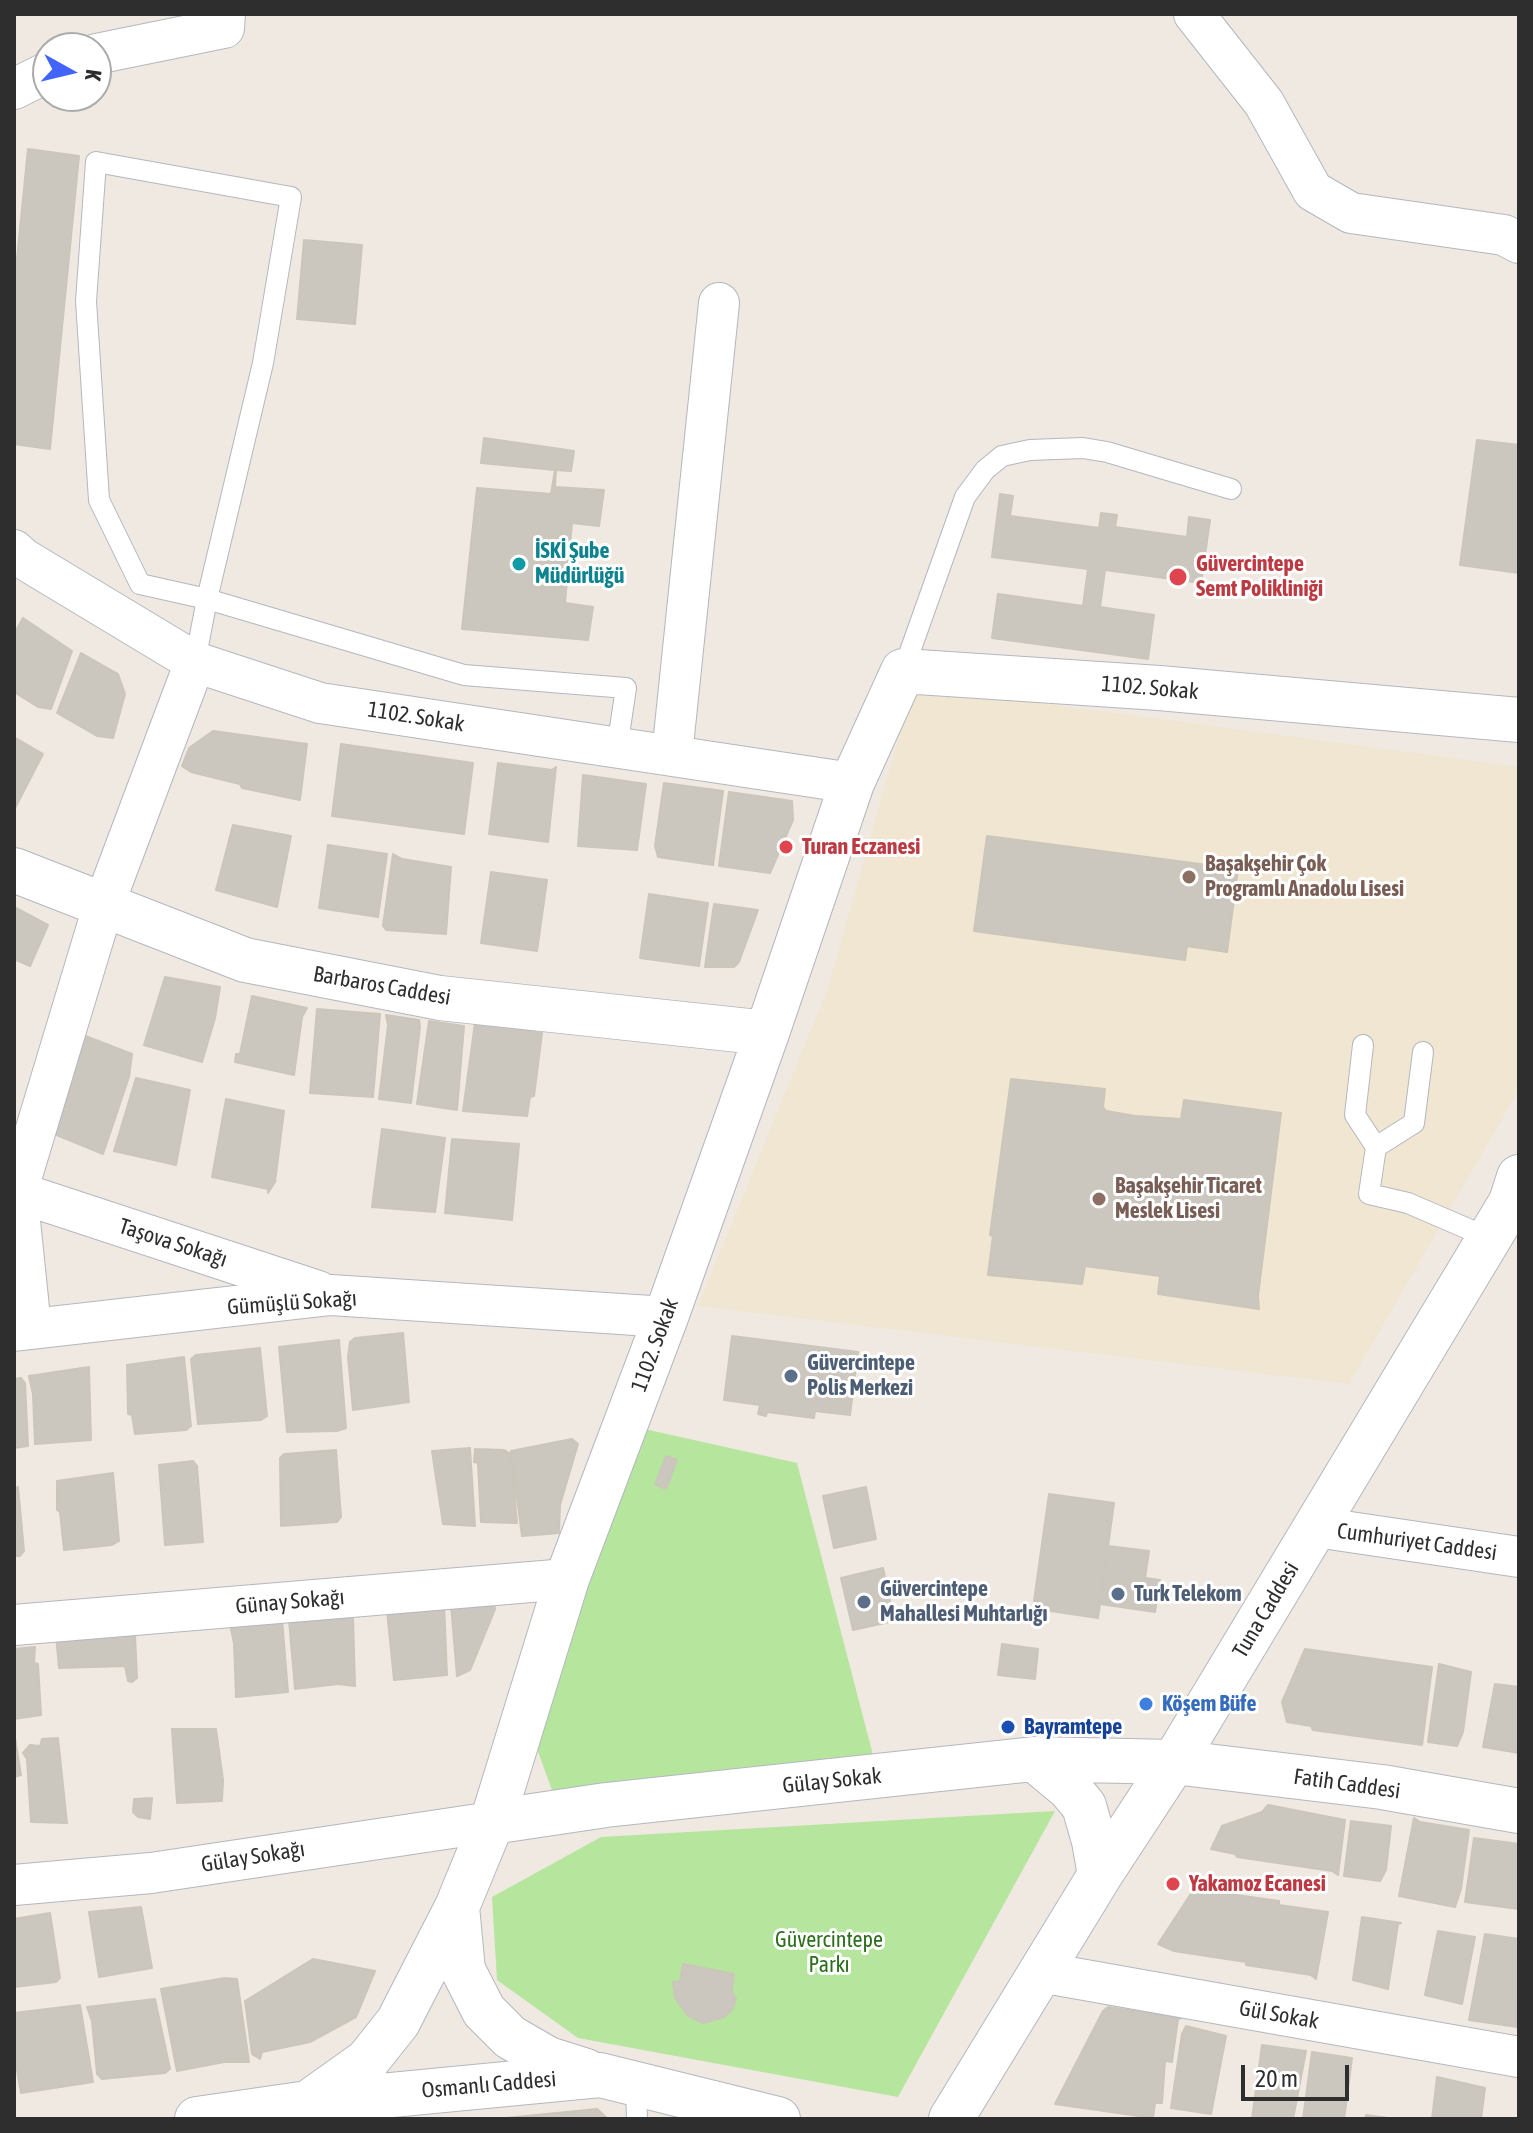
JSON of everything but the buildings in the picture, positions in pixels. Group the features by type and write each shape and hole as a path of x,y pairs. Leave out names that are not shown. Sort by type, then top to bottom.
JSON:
{"street":[{"path":"1194,14 1264,103 1313,191 1351,213 1504,235 1519,243"},
{"path":"112,50 224,21"},
{"path":"14,89 32,80"},
{"path":"672,755 719,303"},
{"name":"1102. Sokak","path":"14,550 195,662 320,703 852,783"},
{"path":"23,1329 15,1191 103,907 195,662"},
{"name":"1102. Sokak","path":"308,2103 367,2061 398,2022 457,1907 492,1822 567,1579 666,1317 852,783 903,671 1159,688 1519,720"},
{"name":"Barbaros Caddesi","path":"14,870 245,960 440,998 767,1033"},
{"name":"Taşova Sokağı","path":"15,1191 331,1295"},
{"name":"Tuna Caddesi","path":"949,2117 1174,1762 1509,1205"},
{"name":"Gümüşlü Sokağı","path":"23,1329 331,1295 666,1317"},
{"name":"Cumhuriyet Caddesi","path":"1316,1527 1519,1557"},
{"name":"Günay Sokağı","path":"14,1625 567,1579"},
{"path":"1034,1759 1069,1788 1084,1806 1100,1875"},
{"name":"Gülay Sokak","path":"492,1822 606,1805 1034,1759 1174,1762"},
{"name":"Fatih Caddesi","path":"1174,1762 1382,1787 1519,1811"},
{"name":"Gülay Sokağı","path":"14,1885 151,1873 492,1822"},
{"path":"457,1907 463,1970 484,2011 510,2037 548,2059 624,2093"},
{"name":"Gül Sokak","path":"1040,1972 1519,2057"},
{"name":"Osmanlı Caddesi","path":"197,2119 308,2103 624,2093 778,2119"}],"lane":[{"path":"195,662 207,599 263,363 291,197 96,162 86,301 99,500 140,584 207,599 464,675 626,688 617,748"},
{"path":"903,671 965,497 985,470 1002,456 1030,450 1083,448 1107,452 1231,489"},
{"path":"1363,1045 1355,1115 1376,1147 1369,1194 1408,1203 1509,1205"},
{"path":"1376,1147 1414,1123 1423,1052"}],"shaded area":[{"path":"913,686 1519,767 1517,1093 1349,1384 698,1306 828,988"}],"green space":[{"path":"640,1428 797,1463 880,1782 553,1793 532,1735"},
{"name":"Güvercintepe Parkı","path":"1055,1811 898,2097 578,2038 497,1980 492,1897 601,1837"}],"place":[{"name":"İSKİ Şube Müdürlüğü","path":"519,564"},
{"name":"Güvercintepe Semt Polikliniği","path":"1178,577"},
{"name":"Turan Eczanesi","path":"786,847"},
{"name":"Başakşehir Çok Programlı Anadolu Lisesi","path":"1189,877"},
{"name":"Başakşehir Ticaret Meslek Lisesi","path":"1099,1199"},
{"name":"Güvercintepe Polis Merkezi","path":"791,1376"},
{"name":"Turk Telekom","path":"1118,1594"},
{"name":"Güvercintepe Mahallesi Muhtarlığı","path":"864,1602"},
{"name":"Köşem Büfe","path":"1146,1704"},
{"name":"Bayramtepe","path":"1008,1727"},
{"name":"Yakamoz Ecanesi","path":"1173,1884"}]}
